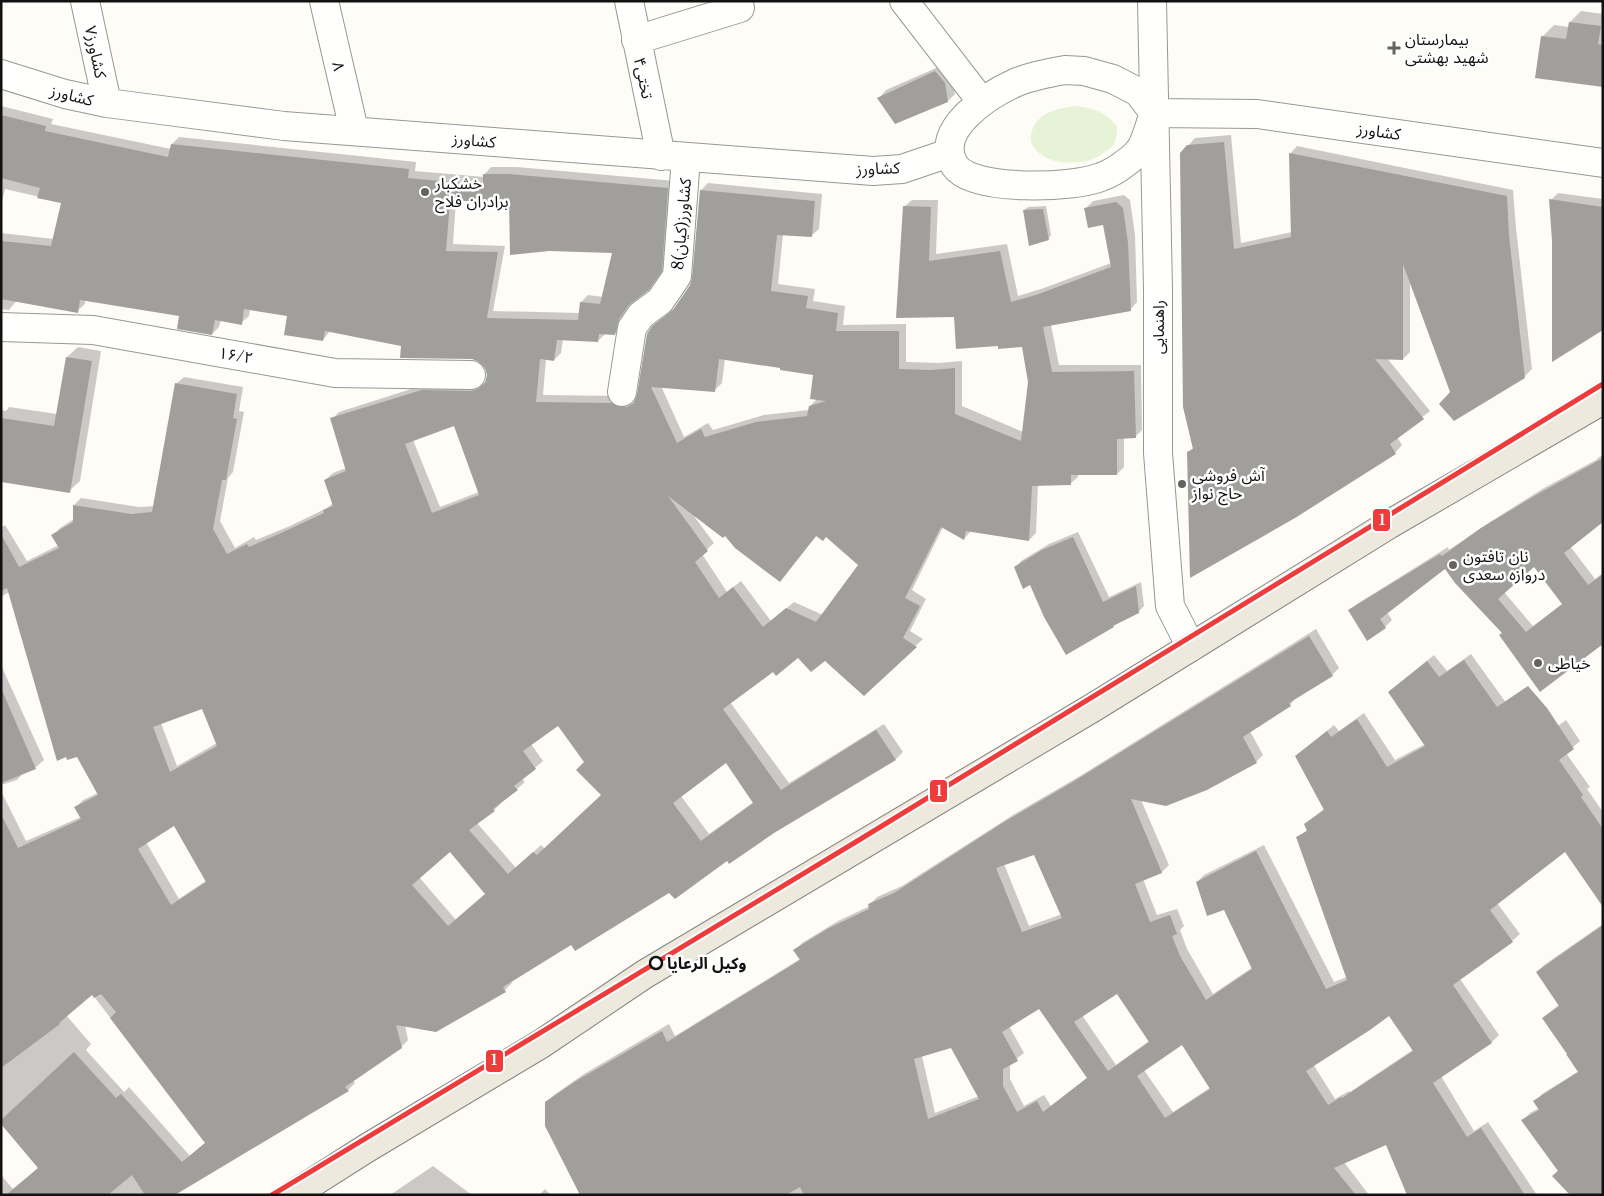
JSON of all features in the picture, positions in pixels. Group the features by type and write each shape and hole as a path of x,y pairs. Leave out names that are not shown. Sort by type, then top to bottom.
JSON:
{"main road":[{"path":"293,1195 367,1148 542,1044 645,974 1044,737 1388,525 1603,400"}],"street":[{"name":"۷کشاورز","path":"85,1 107,103"},
{"name":"۸","path":"324,1 354,130"},
{"name":"تختی۴","path":"629,1 636,40 674,156"},
{"path":"904,1 982,102"},
{"name":"راهنمایی","path":"1152,1 1158,289 1158,453 1170,606 1191,647"},
{"path":"636,40 740,8"},
{"path":"1065,70 1084,72 1113,79 1138,92 1154,113 1140,149 1124,165 1100,178 1071,184 1028,186 993,184 970,177 956,167 950,153 951,136 963,119 982,102 1017,82 1041,74 1065,70"},
{"name":"کشاورز","path":"1,74 65,94 107,103 284,126 873,171 902,169 950,153"},
{"name":"کشاورز","path":"1154,113 1257,114 1603,163"},
{"name":"8کشاورز(کیان)","path":"622,392 632,328 641,315 660,301 677,276 674,156"},
{"name":"۱۶/۲","path":"1,327 93,330 335,373 471,375"}],"green space":[{"path":"1075,106 1099,111 1108,117 1117,126 1114,144 1099,156 1074,163 1054,161 1038,153 1031,140 1031,133 1035,125 1049,112"}],"building":[{"path":"1569,22 1601,26 1598,44 1603,45 1603,87 1535,78 1541,36 1566,39"},
{"path":"935,71 945,83 948,102 895,124 877,98"},
{"path":"1,115 46,126 45,131 168,157 171,144 409,169 408,178 483,185 483,174 509,174 668,188 662,271 649,290 628,306 619,319 615,335 599,334 598,342 557,340 554,361 540,359 536,402 611,403 620,407 627,407 634,403 647,334 652,326 673,310 690,285 700,190 815,201 812,237 777,235 771,291 808,296 806,308 838,313 836,331 899,331 899,369 931,370 955,368 955,414 1021,441 1028,382 1022,347 998,349 998,346 956,349 954,317 896,318 903,206 931,207 929,261 1000,251 1011,302 1036,295 1111,267 1103,225 1088,228 1084,208 1116,202 1123,208 1128,243 1131,311 1043,327 1052,372 1134,371 1136,438 1117,439 1117,475 1071,475 1071,485 1032,486 1029,541 966,531 964,540 941,527 905,598 920,606 903,638 917,647 864,696 825,661 811,672 798,658 776,676 773,672 723,709 781,790 876,730 896,760 774,833 729,864 727,861 675,899 669,893 575,951 571,945 503,987 506,992 436,1032 396,1025 402,1048 345,1087 349,1091 175,1195 145,1195 132,1175 108,1195 6,1195 38,1168 1,1124 1,1120 74,1052 116,1098 121,1094 182,1162 205,1143 110,1018 116,1012 101,994 94,998 92,995 60,1024 1,1068 1,814 18,848 81,819 74,807 98,795 77,757 67,760 66,757 57,761 7,588 1,591 1,534 19,567 59,548 51,535 73,522 73,505 131,514 152,512 175,383 237,394 233,418 237,419 226,480 222,480 213,529 227,554 247,544 249,547 324,513 323,510 333,506 324,480 346,471 330,418 422,390 471,391 478,389 485,383 487,375 485,368 479,362 472,359 400,358 401,346 325,331 323,341 284,335 287,316 244,309 242,325 215,320 212,335 177,329 179,316 80,300 78,313 1,299 1,241 51,246 61,203 37,198 40,188 1,178","holes":["450,201 509,201 510,255 549,251 612,253 600,304 580,302 578,320 487,318 498,252 446,251","719,359 813,375 810,399 826,401 809,406 807,416 756,422 705,437 701,429 677,443 651,387 715,392","454,426 479,495 432,513 405,444","668,496 723,538 725,536 735,548 780,582 816,536 823,541 826,537 858,565 816,622 786,608 763,627 733,587 719,598 695,562 708,551","202,709 217,746 170,772 153,727","558,726 584,762 576,770 601,795 537,855 533,852 508,874 469,830 495,811 493,809 518,790 514,786 536,769 523,751","726,763 753,803 701,841 673,803","174,826 206,882 171,905 138,849","450,852 485,894 448,926 412,885"]},
{"path":"1224,142 1234,249 1291,237 1289,153 1507,196 1509,236 1525,378 1454,421 1439,404 1450,392 1403,264 1403,360 1375,359 1424,419 1390,444 1396,454 1295,518 1190,578 1187,452 1193,449 1183,407 1180,153 1187,145"},
{"path":"1549,199 1603,207 1603,330 1552,362 1552,241"},
{"path":"1043,209 1049,240 1029,246 1023,210"},
{"path":"66,357 92,361 70,493 1,482 1,418 54,426"},
{"path":"1603,458 1603,522 1564,553 1588,585 1603,574 1603,644 1540,692 1499,635 1502,633 1455,583 1445,569 1380,619 1386,628 1367,641 1348,610 1440,554 1442,556 1481,528","holes":["1534,567 1562,604 1526,632 1498,599"]},
{"path":"1073,537 1103,602 1136,586 1139,613 1113,626 1066,655 1044,617 1030,585 1023,589 1014,567 1042,550"},
{"path":"1309,636 1333,676 1289,703 1291,706 1243,737 1257,763 1207,790 1166,806 1131,799 1162,873 1135,884 1150,922 1170,915 1177,934 1172,936 1180,956 1206,1000 1252,969 1224,910 1207,916 1196,882 1256,851 1326,989 1347,980 1296,837 1307,831 1304,824 1324,810 1295,756 1327,731 1331,737 1357,719 1387,767 1425,746 1388,692 1427,661 1439,677 1464,660 1497,707 1528,686 1547,708 1574,749 1559,760 1603,829 1603,907 1565,852 1490,910 1513,942 1453,985 1492,1043 1433,1083 1467,1137 1481,1128 1525,1195 1407,1195 1386,1145 1334,1168 1356,1195 804,1195 800,1187 786,1195 580,1195 545,1126 545,1102 576,1081 662,1031 667,1042 800,960 793,950 829,928 869,909 868,904 894,893 1004,822 1071,783","holes":["1034,855 1062,918 1022,932 996,868","1117,994 1149,1042 1108,1071 1074,1022","1039,1009 1087,1078 1043,1112 1037,1101 1017,1112 1003,1086 1003,1069 1018,1061 1002,1032","1389,1016 1413,1051 1342,1098 1328,1105 1306,1071","1182,1045 1210,1089 1165,1118 1137,1076","951,1048 979,1099 928,1119 914,1059"]},
{"path":"1,688 36,769 1,783"},
{"path":"1603,925 1603,1195 1570,1195 1552,1176 1558,1171 1521,1120 1539,1110 1533,1101 1578,1072 1542,1018 1559,1006 1536,972"}],"transit line":[{"name":"1","path":"272,1195 859,840 1603,384"}],"place":[{"name":"بیمارستان شهید بهشتی","path":"1394,48"},
{"name":"خشکبار برادران فلاح","path":"425,192"},
{"name":"آش فروشی حاج نواز","path":"1182,484"},
{"name":"نان تافتون دروازه سعدی","path":"1453,565"},
{"name":"خیاطی","path":"1538,663"},
{"name":"وکیل الرعایا","path":"656,963"}]}
